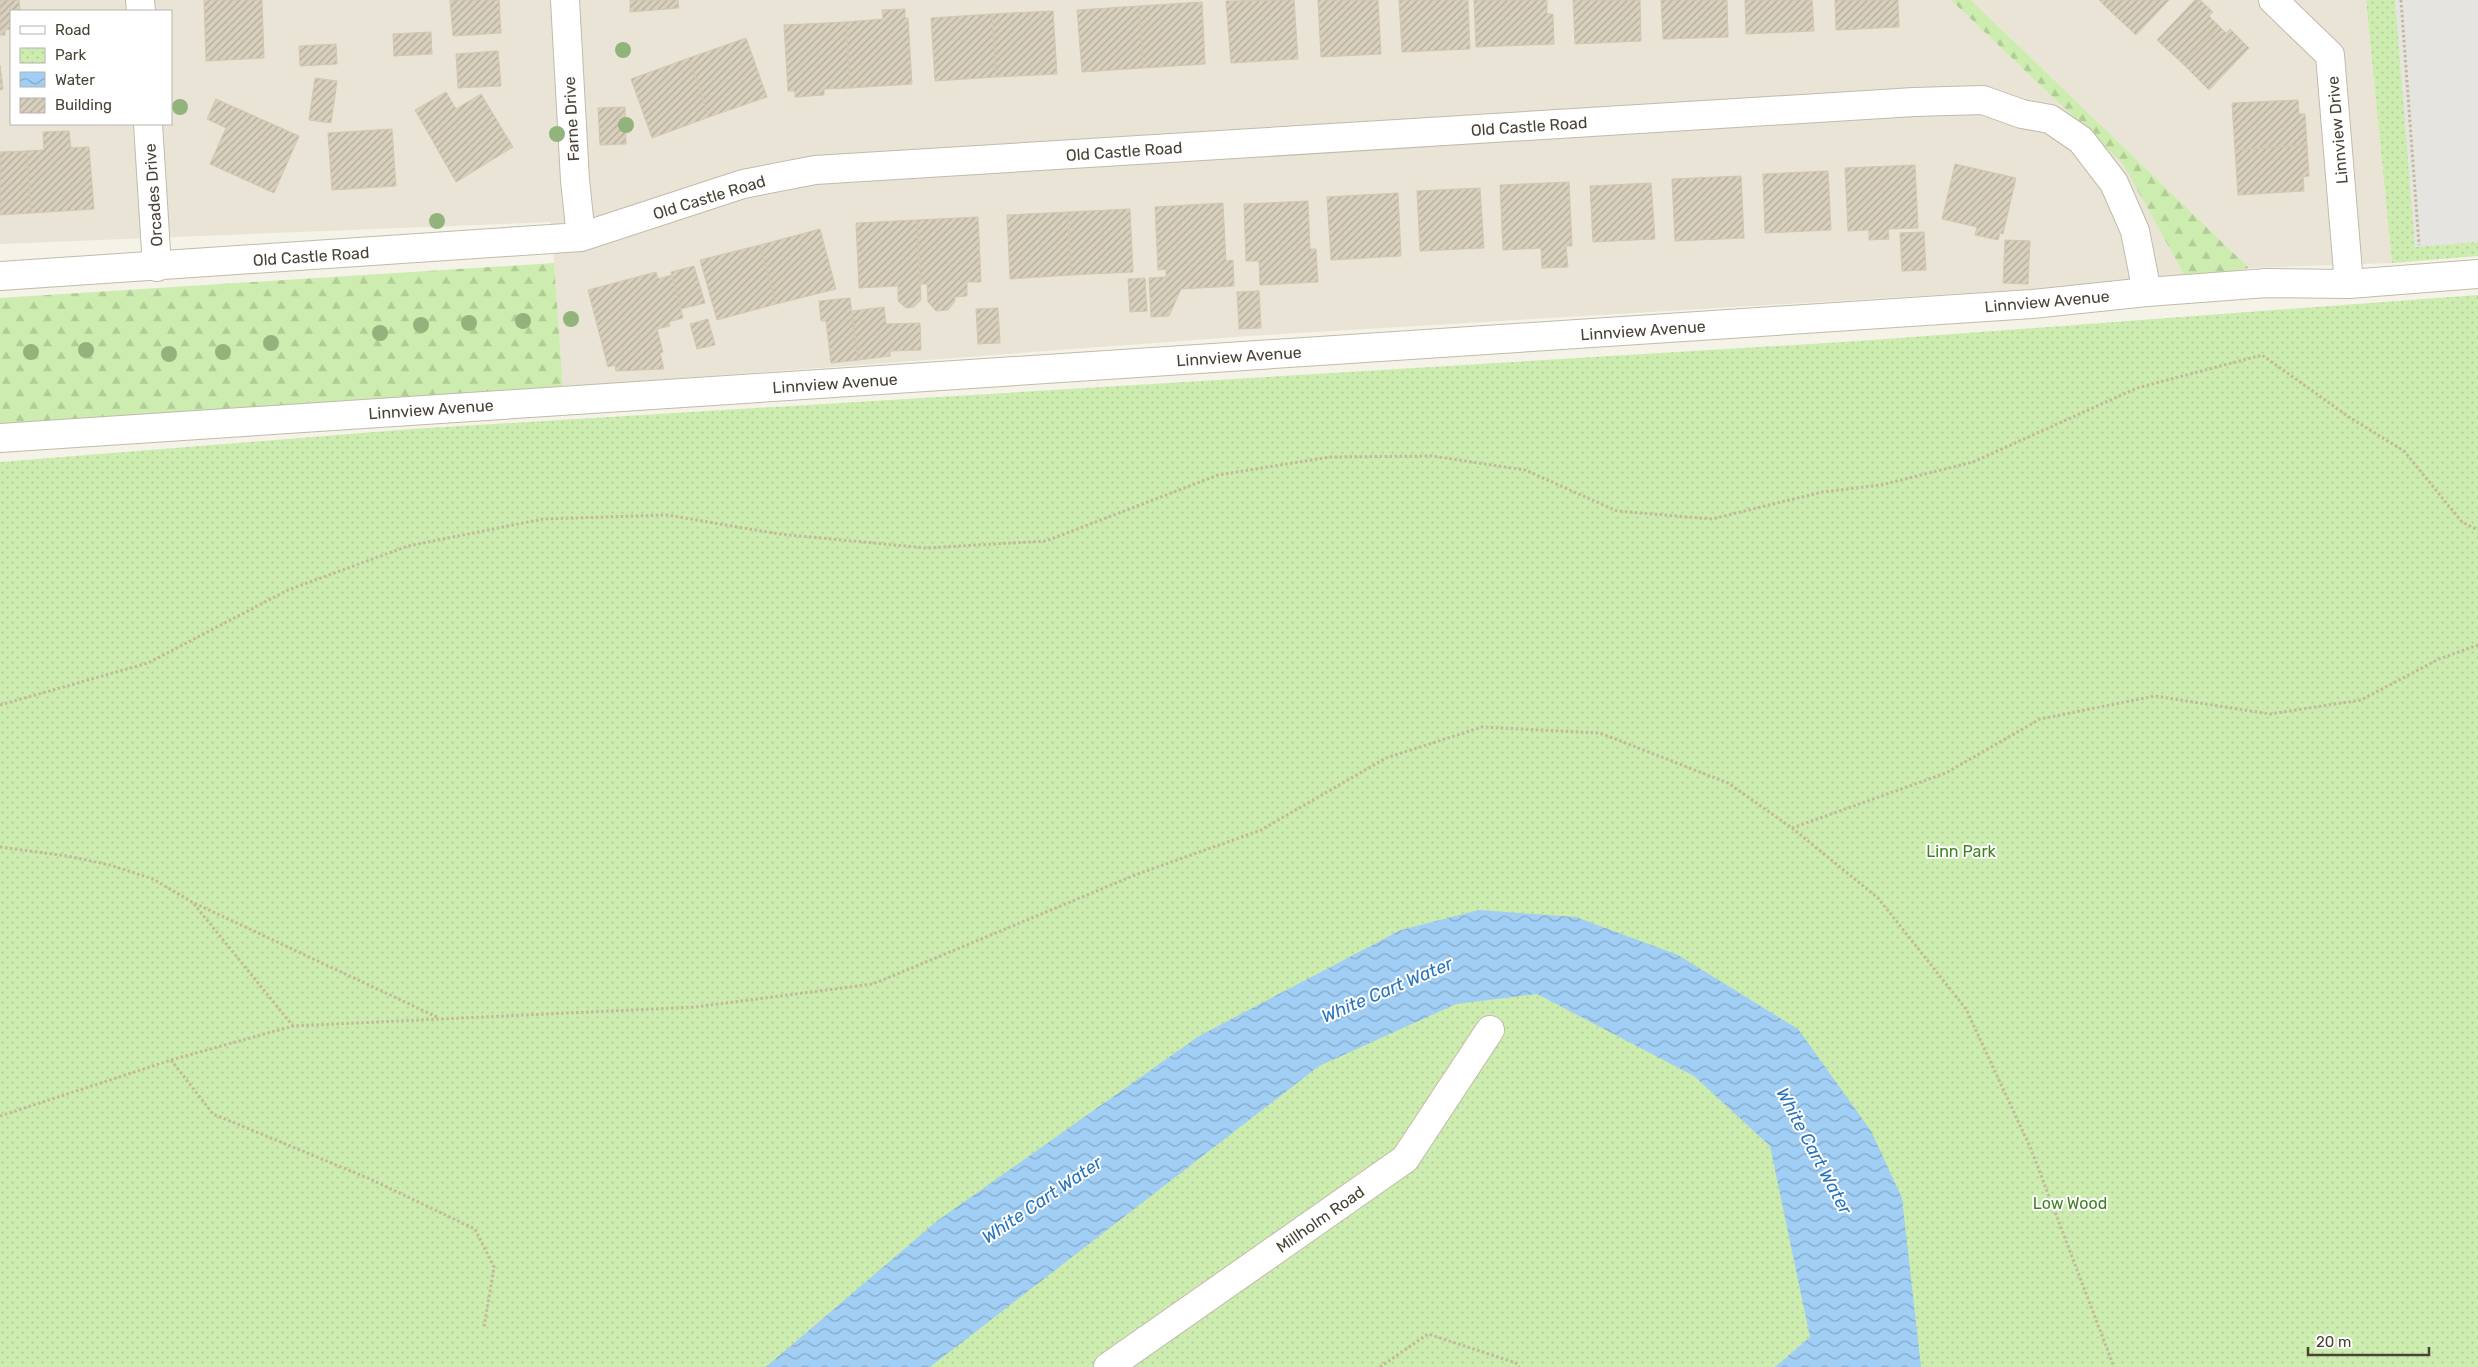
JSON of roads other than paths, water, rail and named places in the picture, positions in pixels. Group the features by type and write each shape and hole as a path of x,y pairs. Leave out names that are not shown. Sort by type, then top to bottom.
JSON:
{"street":[{"name":"Farne Drive","path":"565,0 574,180 581,237"},
{"name":"Linnview Drive","path":"2273,0 2330,55 2349,284"},
{"name":"Old Castle Road","path":"0,276 157,267 581,237 743,184 816,170 1914,102 1983,100 2022,114 2050,119 2081,140 2114,183 2135,231 2147,292"},
{"name":"Orcades Drive","path":"148,125 157,267"},
{"name":"Linnview Avenue","path":"0,438 2022,305 2147,292 2267,283 2349,284 2478,274"},
{"name":"Millholm Road","path":"1108,1367 1405,1159 1490,1030"}],"water":[{"name":"White Cart Water","path":"1479,910 1576,917 1678,955 1798,1029 1871,1131 1902,1198 1921,1367 1775,1367 1810,1337 1770,1146 1694,1076 1537,994 1456,1004 1319,1066 930,1367 766,1367 937,1221 1199,1036 1401,930"}],"park label":[{"name":"Linn Park","path":"1961,851"},
{"name":"Low Wood","path":"2070,1203"}]}
